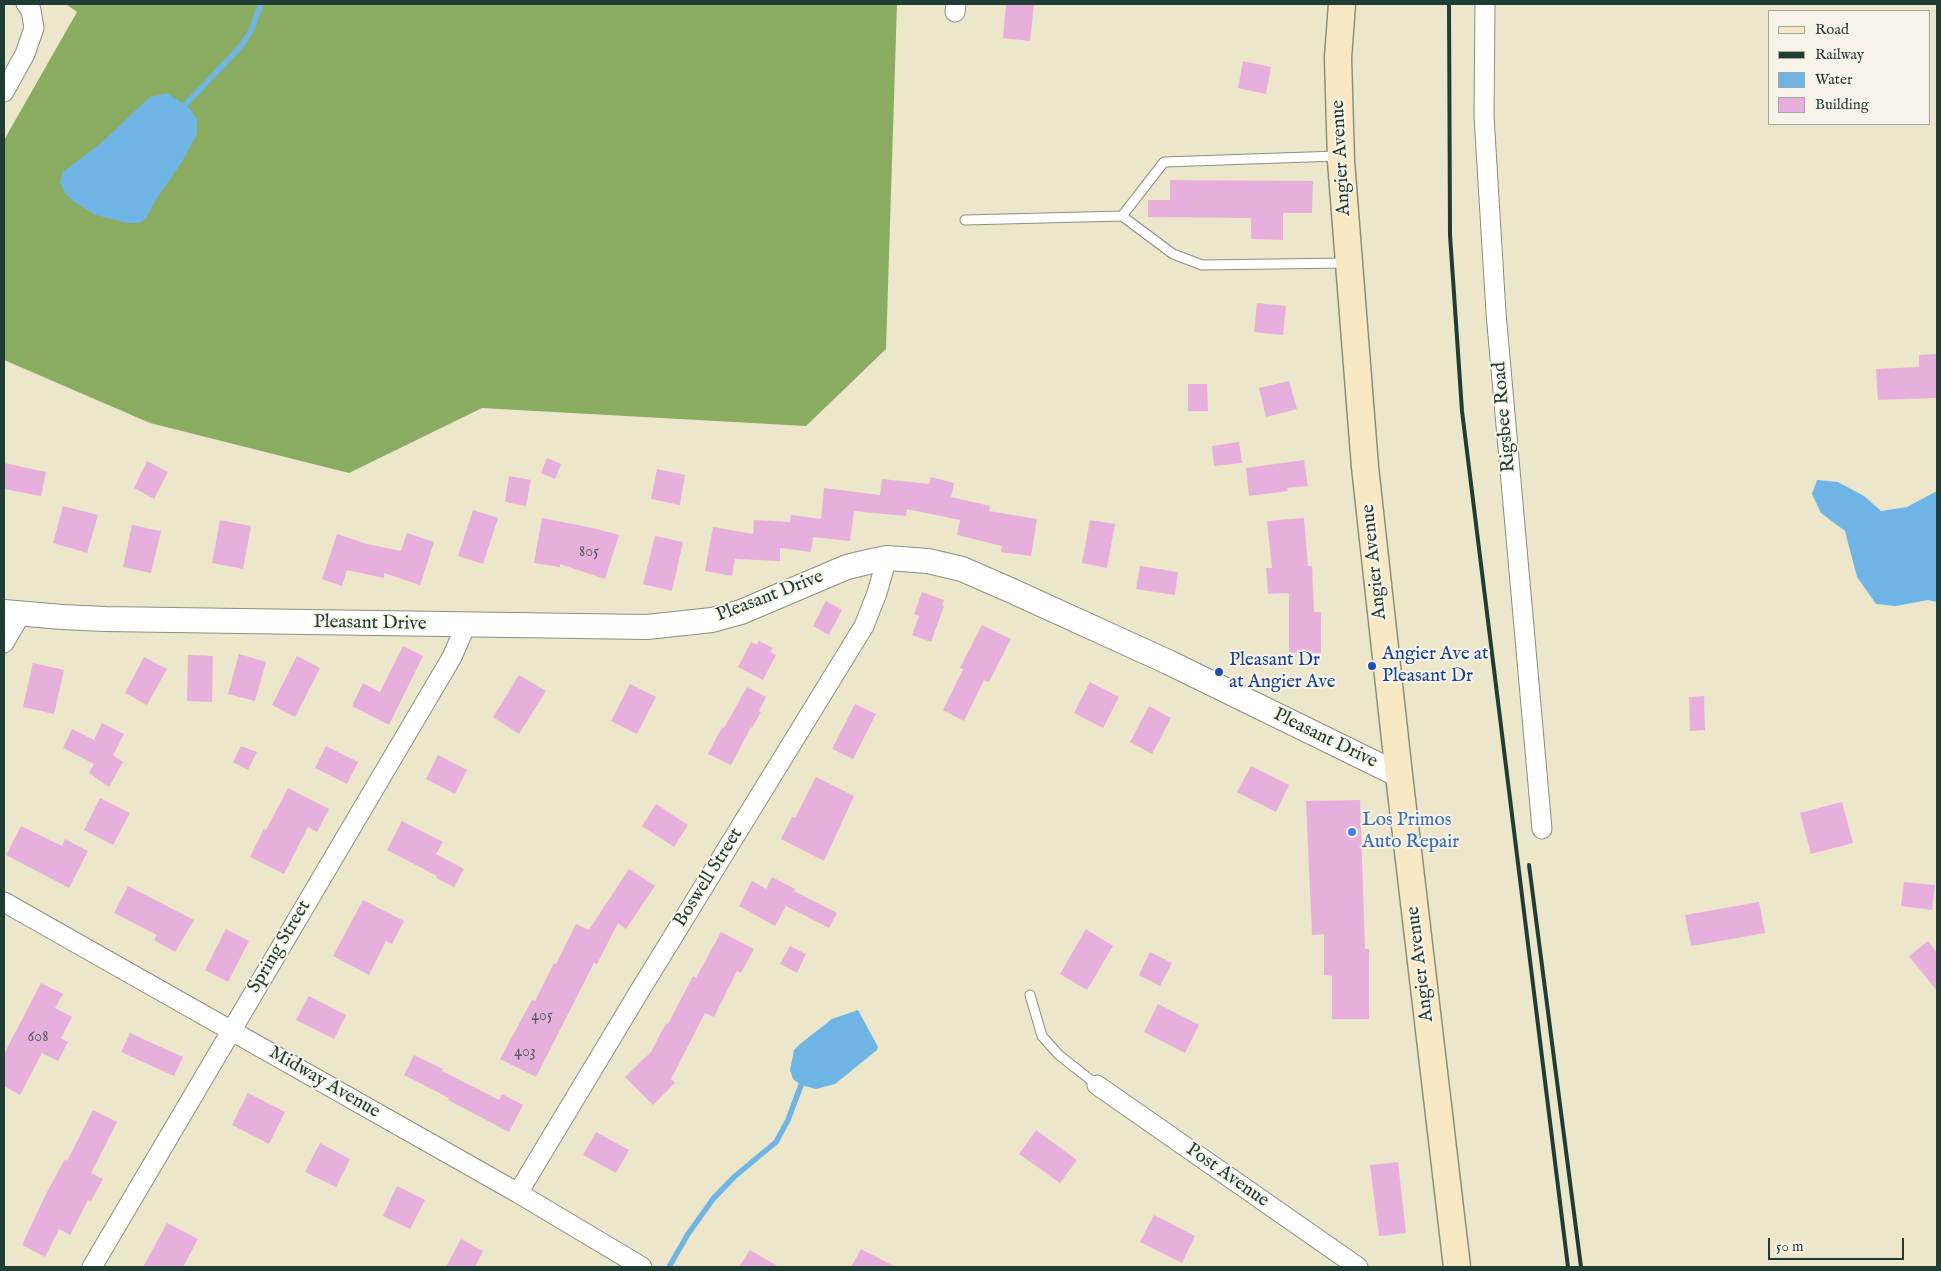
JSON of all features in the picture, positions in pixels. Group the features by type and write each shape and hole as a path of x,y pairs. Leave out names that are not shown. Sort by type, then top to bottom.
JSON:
{"main road":[{"name":"Angier Avenue","path":"1342,4 1338,58 1341,156 1365,467 1457,1267"}],"street":[{"path":"4,92 25,54 34,28 31,10 26,4"},
{"name":"Rigsbee Road","path":"1485,4 1484,116 1496,313 1542,829"},
{"name":"Pleasant Drive","path":"12,613 105,619 466,626 647,627 712,620 742,612 848,567 887,558 928,562 962,569 979,576 1168,662 1399,775"},
{"name":"Boswell Street","path":"518,1193 864,626 878,593 887,558"},
{"path":"4,643 12,613"},
{"name":"Spring Street","path":"92,1267 452,657 466,626"},
{"name":"Midway Avenue","path":"4,902 518,1193 642,1267"},
{"name":"Post Avenue","path":"1097,1085 1358,1267"}],"lane":[{"path":"1122,216 1164,162 1341,156"},
{"path":"966,220 1122,216 1173,254 1202,265 1349,262"},
{"path":"1030,995 1042,1036 1060,1055 1097,1085"}],"green space":[{"path":"66,4 897,4 886,349 806,426 482,408 349,473 150,423 4,360 4,140 77,12"}],"water":[{"path":"167,93 189,108 197,119 197,134 182,162 155,201 147,217 140,223 126,223 96,215 74,202 64,192 60,182 63,172 101,143 150,97"},
{"path":"1817,480 1838,482 1864,496 1881,511 1907,507 1937,491 1937,602 1928,600 1896,606 1876,604 1857,577 1845,531 1821,513 1812,494"},
{"path":"858,1010 878,1047 877,1050 835,1084 816,1089 801,1085 793,1079 790,1070 794,1050 832,1019"}],"building":[{"path":"1006,4 1034,4 1030,41 1003,38"},
{"path":"1243,61 1271,67 1266,94 1238,88"},
{"path":"1170,180 1313,181 1312,213 1283,213 1283,240 1251,239 1251,218 1148,217 1148,200 1170,200"},
{"path":"1257,303 1286,306 1283,335 1254,332"},
{"path":"1937,354 1937,398 1878,400 1876,369 1919,367 1919,355"},
{"path":"1289,381 1297,409 1266,417 1259,388"},
{"path":"1188,384 1207,384 1208,411 1188,411"},
{"path":"1239,442 1242,463 1214,466 1212,446"},
{"path":"547,458 561,464 555,479 541,473"},
{"path":"1304,460 1308,486 1287,488 1288,491 1249,496 1246,468"},
{"path":"147,461 168,472 154,499 134,488"},
{"path":"4,463 46,472 41,496 4,489"},
{"path":"657,469 685,475 680,505 651,499"},
{"path":"509,476 531,480 526,506 505,502"},
{"path":"931,477 954,483 951,497 990,506 989,511 1037,519 1031,556 1001,552 1002,546 957,535 960,520 907,509 906,516 854,511 850,541 813,537 811,552 780,548 780,561 735,559 732,576 705,571 713,527 753,534 754,520 790,522 791,515 821,519 824,488 880,495 882,479 929,484"},
{"path":"63,506 98,515 87,553 53,543"},
{"path":"473,510 498,518 483,564 458,556"},
{"path":"542,518 619,535 605,579 560,564 560,567 534,563"},
{"path":"1304,518 1308,566 1312,566 1314,612 1321,612 1321,653 1289,653 1289,593 1268,594 1266,568 1272,568 1267,521"},
{"path":"220,520 251,526 243,569 212,563"},
{"path":"1090,520 1115,524 1107,568 1082,563"},
{"path":"132,525 161,531 151,573 123,567"},
{"path":"407,533 434,542 420,585 384,573 384,578 347,570 342,586 322,579 337,534 367,544 401,551"},
{"path":"655,536 683,542 672,591 643,584"},
{"path":"1140,566 1178,572 1175,595 1136,589"},
{"path":"922,592 944,600 942,605 944,606 931,642 912,635 919,616 914,614"},
{"path":"826,601 842,610 829,635 813,626"},
{"path":"982,625 1011,639 989,682 984,680 964,721 943,710 963,669 960,668"},
{"path":"759,641 773,648 770,652 776,655 763,680 738,667 751,642 757,645"},
{"path":"403,646 423,656 389,725 352,706 363,683 380,692"},
{"path":"239,654 266,662 255,701 228,694"},
{"path":"188,655 213,656 212,702 187,701"},
{"path":"297,656 320,668 295,717 272,705"},
{"path":"144,657 167,669 147,705 125,693"},
{"path":"33,663 64,670 54,714 23,707"},
{"path":"519,675 546,691 519,734 493,717"},
{"path":"1090,682 1119,697 1103,728 1074,713"},
{"path":"630,684 656,697 637,734 611,721"},
{"path":"747,687 766,697 759,711 761,712 731,765 708,754"},
{"path":"1704,696 1705,730 1690,731 1689,697"},
{"path":"855,704 876,714 853,759 832,749"},
{"path":"1149,706 1171,718 1152,754 1130,742"},
{"path":"102,723 124,734 113,755 123,762 109,787 89,773 94,764 63,748 72,729 94,740"},
{"path":"241,746 257,752 248,770 233,762"},
{"path":"326,746 358,762 347,784 315,768"},
{"path":"438,755 467,770 455,794 426,779"},
{"path":"1251,766 1289,785 1276,812 1237,792"},
{"path":"816,777 854,796 824,861 781,839 792,817 795,818"},
{"path":"288,788 329,809 317,832 308,827 284,874 250,857"},
{"path":"100,798 130,813 113,845 84,830"},
{"path":"1360,800 1365,949 1369,949 1369,1019 1332,1019 1332,976 1324,975 1324,934 1312,935 1306,801"},
{"path":"1842,802 1853,843 1811,854 1800,813"},
{"path":"656,804 688,825 674,847 642,826"},
{"path":"402,821 443,842 436,854 464,869 454,887 387,850"},
{"path":"21,826 62,846 65,839 88,851 69,888 6,855"},
{"path":"629,869 655,886 626,929 618,923 597,964 594,963 536,1077 500,1059 532,1000 535,1001 554,963 556,964 576,924 589,930"},
{"path":"772,877 795,889 794,891 837,913 829,928 786,906 775,926 739,906 752,881 766,889"},
{"path":"1904,882 1935,885 1932,910 1901,906"},
{"path":"128,886 194,920 175,952 154,940 157,935 114,913"},
{"path":"363,900 404,921 392,944 386,941 369,975 333,956"},
{"path":"1759,902 1765,933 1691,946 1685,915"},
{"path":"226,929 249,941 228,982 205,970"},
{"path":"1086,929 1113,946 1087,990 1060,974"},
{"path":"721,932 754,949 741,973 737,971 714,1017 705,1013 671,1079 675,1083 653,1105 625,1077 651,1052 693,976 696,978"},
{"path":"1928,941 1937,953 1937,991 1909,956"},
{"path":"790,946 806,954 797,973 780,964"},
{"path":"1150,952 1172,963 1160,986 1139,975"},
{"path":"41,983 63,994 55,1008 72,1017 61,1038 68,1042 58,1061 42,1053 20,1095 4,1086 4,1054"},
{"path":"309,996 346,1015 334,1039 296,1020"},
{"path":"1158,1004 1199,1025 1185,1053 1144,1032"},
{"path":"130,1033 183,1057 174,1076 121,1052"},
{"path":"414,1055 499,1100 502,1094 523,1105 509,1132 404,1075"},
{"path":"248,1093 285,1112 269,1144 232,1125"},
{"path":"93,1110 117,1122 91,1173 103,1179 91,1201 88,1200 70,1235 59,1229 45,1257 22,1245 46,1194 65,1159 67,1161"},
{"path":"1036,1130 1077,1160 1060,1183 1019,1154"},
{"path":"596,1132 629,1150 616,1173 583,1155"},
{"path":"320,1143 350,1159 336,1187 305,1172"},
{"path":"1398,1162 1406,1233 1379,1236 1370,1165"},
{"path":"397,1186 425,1200 410,1229 383,1216"},
{"path":"1154,1215 1195,1236 1182,1263 1140,1242"},
{"path":"167,1223 198,1239 183,1267 143,1267"},
{"path":"461,1239 483,1251 475,1267 446,1267"},
{"path":"861,1249 896,1267 851,1267"},
{"path":"750,1250 779,1267 739,1267"}],"waterway":[{"path":"182,108 241,46 251,31 261,4"},
{"path":"669,1267 688,1234 713,1199 734,1177 776,1142 788,1120 801,1085 805,1080"}],"railway":[{"path":"1449,4 1450,235 1462,411 1568,1267"},
{"path":"1529,865 1581,1267"}],"place":[{"name":"Angier Ave at Pleasant Dr","path":"1372,666"},
{"name":"Pleasant Dr at Angier Ave","path":"1219,672"},
{"name":"Los Primos Auto Repair","path":"1352,832"}]}
